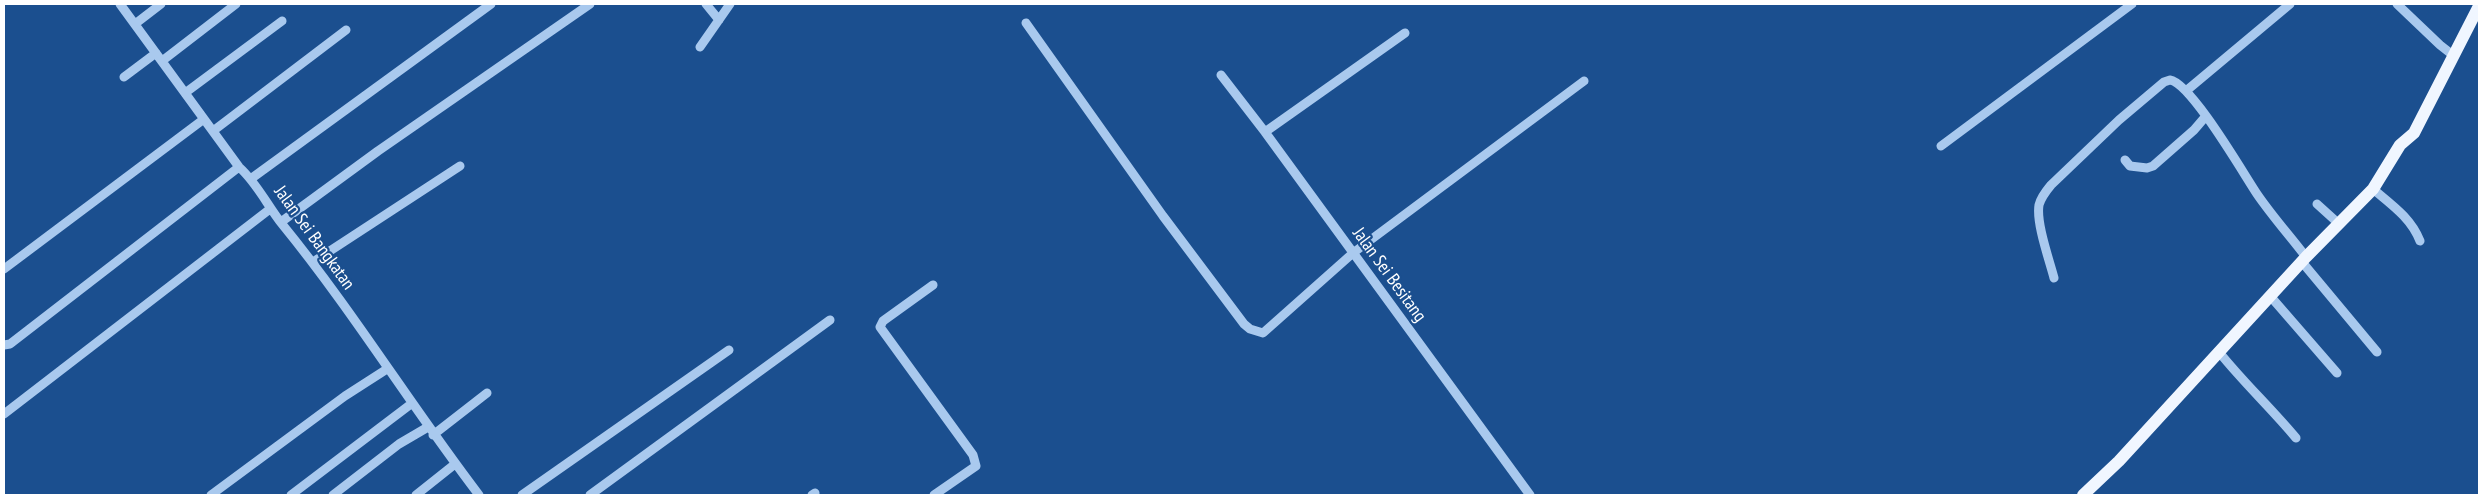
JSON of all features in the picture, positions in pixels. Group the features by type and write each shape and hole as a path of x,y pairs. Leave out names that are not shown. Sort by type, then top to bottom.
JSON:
{"main road":[{"path":"2083,495 2119,462 2338,223 2373,189 2400,145 2414,133 2479,6"}],"street":[{"name":"Jalan Sei Bangkatan","path":"120,4 239,167 252,178 270,209 313,262 411,404 479,495"},
{"path":"134,24 161,4"},
{"path":"162,61 236,4"},
{"path":"252,178 491,4"},
{"path":"281,222 378,151 590,4"},
{"path":"706,4 719,20"},
{"path":"700,47 730,4"},
{"path":"1941,146 2132,4"},
{"path":"2186,91 2290,4"},
{"path":"2397,4 2454,56"},
{"path":"185,93 282,21"},
{"path":"1026,23 1163,216 1244,324 1250,329 1266,332 1353,253 1584,82"},
{"path":"213,131 346,30"},
{"path":"1265,132 1405,33"},
{"path":"124,77 156,53"},
{"name":"Jalan Sei Besitang","path":"1220,75 1265,132 1530,495"},
{"path":"2054,278 2040,221 2039,206 2042,195 2119,120 2164,82 2174,80 2186,91 2206,116 2304,260 2377,352"},
{"path":"2125,160 2130,166 2147,168 2153,166 2194,130 2206,116"},
{"path":"4,269 204,119"},
{"path":"313,262 460,166"},
{"path":"4,346 10,344 239,167"},
{"path":"2373,189 2404,215 2414,227 2420,241"},
{"path":"2317,204 2338,223"},
{"path":"4,414 270,209"},
{"path":"933,285 883,321 880,327 973,455 976,464 976,466 934,495"},
{"path":"2271,297 2337,373"},
{"path":"590,495 830,320"},
{"path":"522,495 729,350"},
{"path":"2218,352 2242,381 2264,401 2296,438"},
{"path":"211,495 345,396 387,369"},
{"path":"333,495 399,444 431,431 487,393"},
{"path":"292,495 411,404"},
{"path":"416,495 455,464"}]}
